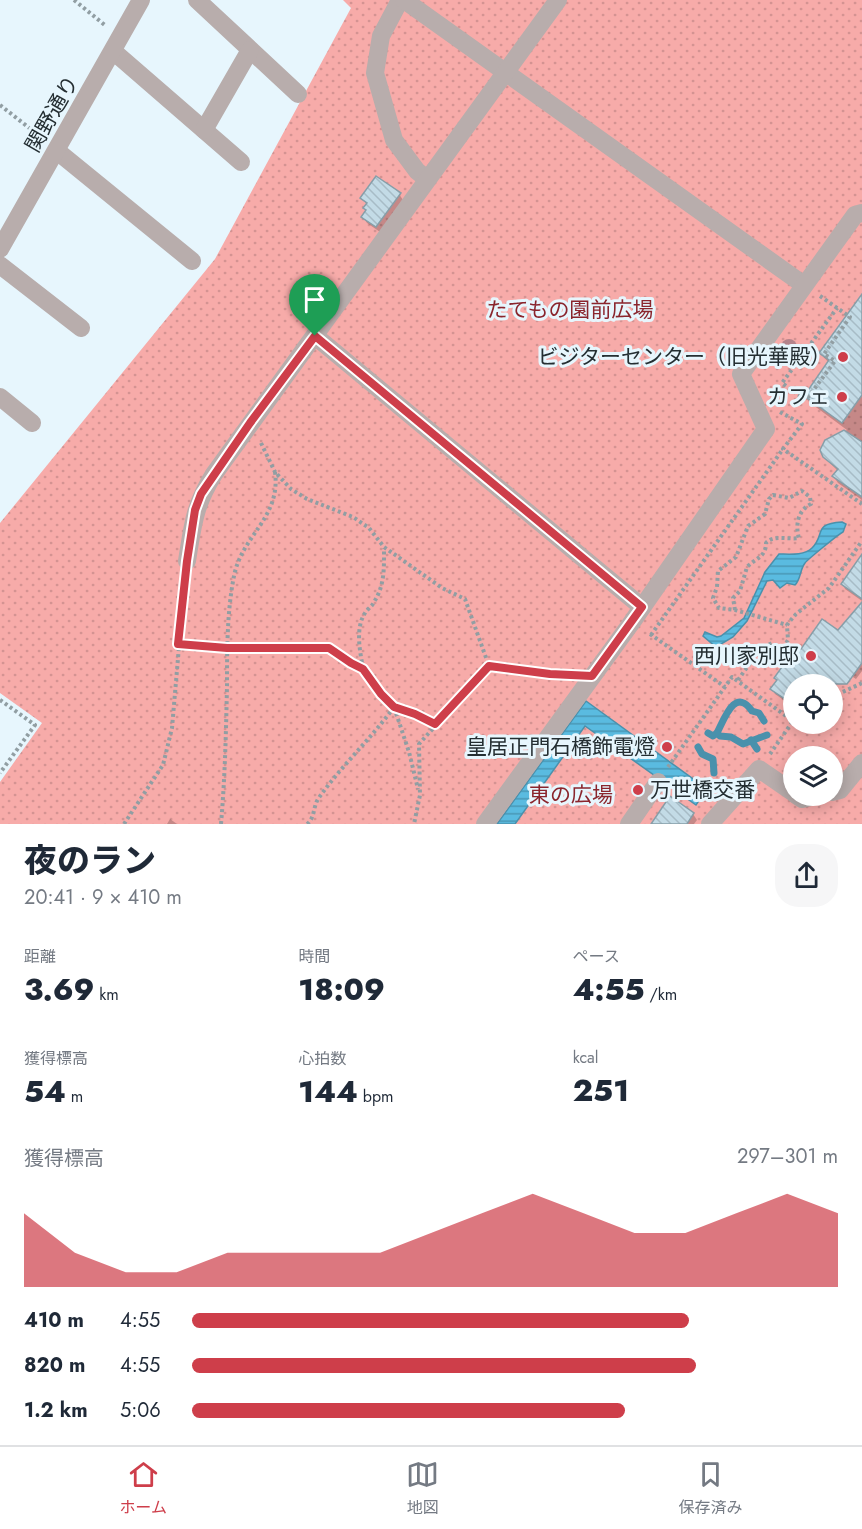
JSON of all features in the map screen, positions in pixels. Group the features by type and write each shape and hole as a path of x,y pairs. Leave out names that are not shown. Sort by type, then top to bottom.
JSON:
{"street":[{"name":"関野通り","path":"0,249 141,0"},
{"path":"197,0 298,94"},
{"path":"399,0 381,36 375,73 394,140 417,171 427,179"},
{"path":"404,0 804,285"},
{"path":"187,561 195,510 201,494 250,423 558,0"},
{"path":"117,44 204,130 242,162"},
{"path":"204,130 250,50"},
{"path":"57,151 192,261"},
{"path":"485,824 637,615 766,429 741,374 855,215 862,213"},
{"path":"0,265 81,328"},
{"path":"315,336 637,615"},
{"path":"0,397 32,423"},
{"path":"843,786 862,763"},
{"path":"710,824 759,769 783,786"},
{"path":"628,824 658,782"}],"path":[{"path":"74,0 117,44"},
{"path":"0,105 57,151"},
{"path":"837,308 850,317 824,354 834,361 807,400 782,383 837,308"},
{"path":"651,635 802,424 775,410 758,409"},
{"path":"221,824 226,736 227,648 234,578 239,556 271,510 277,488 274,472 250,423"},
{"path":"783,449 862,504"},
{"path":"274,472 291,489 307,499 353,517 369,528 384,547 442,588 465,599 489,666"},
{"path":"735,610 733,598 740,591 747,567 762,556 766,550 766,543 771,538 799,538 797,532 799,514 802,508 811,504 810,497 802,491 789,498 773,495 769,499 765,514 748,526 736,557 718,571 717,587 713,598 719,608 735,610 788,626"},
{"path":"738,680 760,649 772,643 782,650 788,640 788,626 796,614 829,588 862,541"},
{"path":"363,669 359,633 364,613 373,605 381,589 384,547"},
{"path":"124,824 163,765 172,728 187,561"},
{"path":"637,615 651,635 725,687"},
{"path":"178,644 227,648 329,648 363,669 381,694 394,707 435,724"},
{"path":"489,666 550,674 592,676"},
{"path":"414,824 420,795 419,744 489,666"},
{"path":"671,763 732,678 783,714"},
{"path":"843,692 862,683"},
{"path":"0,700 35,725 0,773"},
{"path":"394,707 420,795"},
{"path":"311,823 317,801 394,707"},
{"path":"759,769 784,734"}],"green space":[{"path":"343,0 862,0 862,824 0,824 0,782 42,723 0,693 0,523 215,259 351,8"}],"water":[{"path":"842,522 846,524 843,532 805,563 795,585 787,583 780,588 773,580 767,581 747,621 733,637 716,647 703,636 705,632 717,637 721,636 744,618 765,572 779,554 809,551 816,543 823,527"},
{"path":"586,701 707,789 696,805 585,726 515,824 497,824"}],"building":[{"path":"376,176 401,193 376,227 361,217 366,210 363,208 367,203 360,198"},
{"name":"ビジターセンター（旧光華殿）","path":"862,294 862,395 842,423 804,396 829,360 819,353"},
{"path":"844,430 862,442 862,497 832,476 838,469 823,457 820,450 825,440"},
{"path":"862,554 862,599 841,584"},
{"path":"862,602 862,663 847,684 843,684 843,674 783,674 783,698 770,689 777,680 774,678 797,646 801,649 822,619 838,630"},
{"path":"670,796 694,813 687,824 651,824"}],"waterway":[{"path":"764,721 759,713 740,702 731,708 717,733 743,744 767,735"},
{"path":"708,733 713,736 717,733"},
{"path":"751,740 757,749"},
{"path":"698,747 702,754 713,759 714,773"}],"place":[{"name":"ビジターセンター（旧光華殿）","path":"843,357"},
{"name":"カフェ","path":"842,397"},
{"name":"西川家別邸","path":"811,656"},
{"name":"皇居正門石橋飾電燈","path":"667,747"},
{"name":"万世橋交番","path":"638,790"}],"route":[{"path":"315,336 642,607 592,676 550,674 489,666 435,724 394,707 381,694 363,669 329,648 227,648 178,644 187,561 195,510 201,494 250,423 315,336"}],"park label":[{"name":"たてもの園前広場","path":"570,310"},
{"name":"東の広場","path":"571,795"}]}
